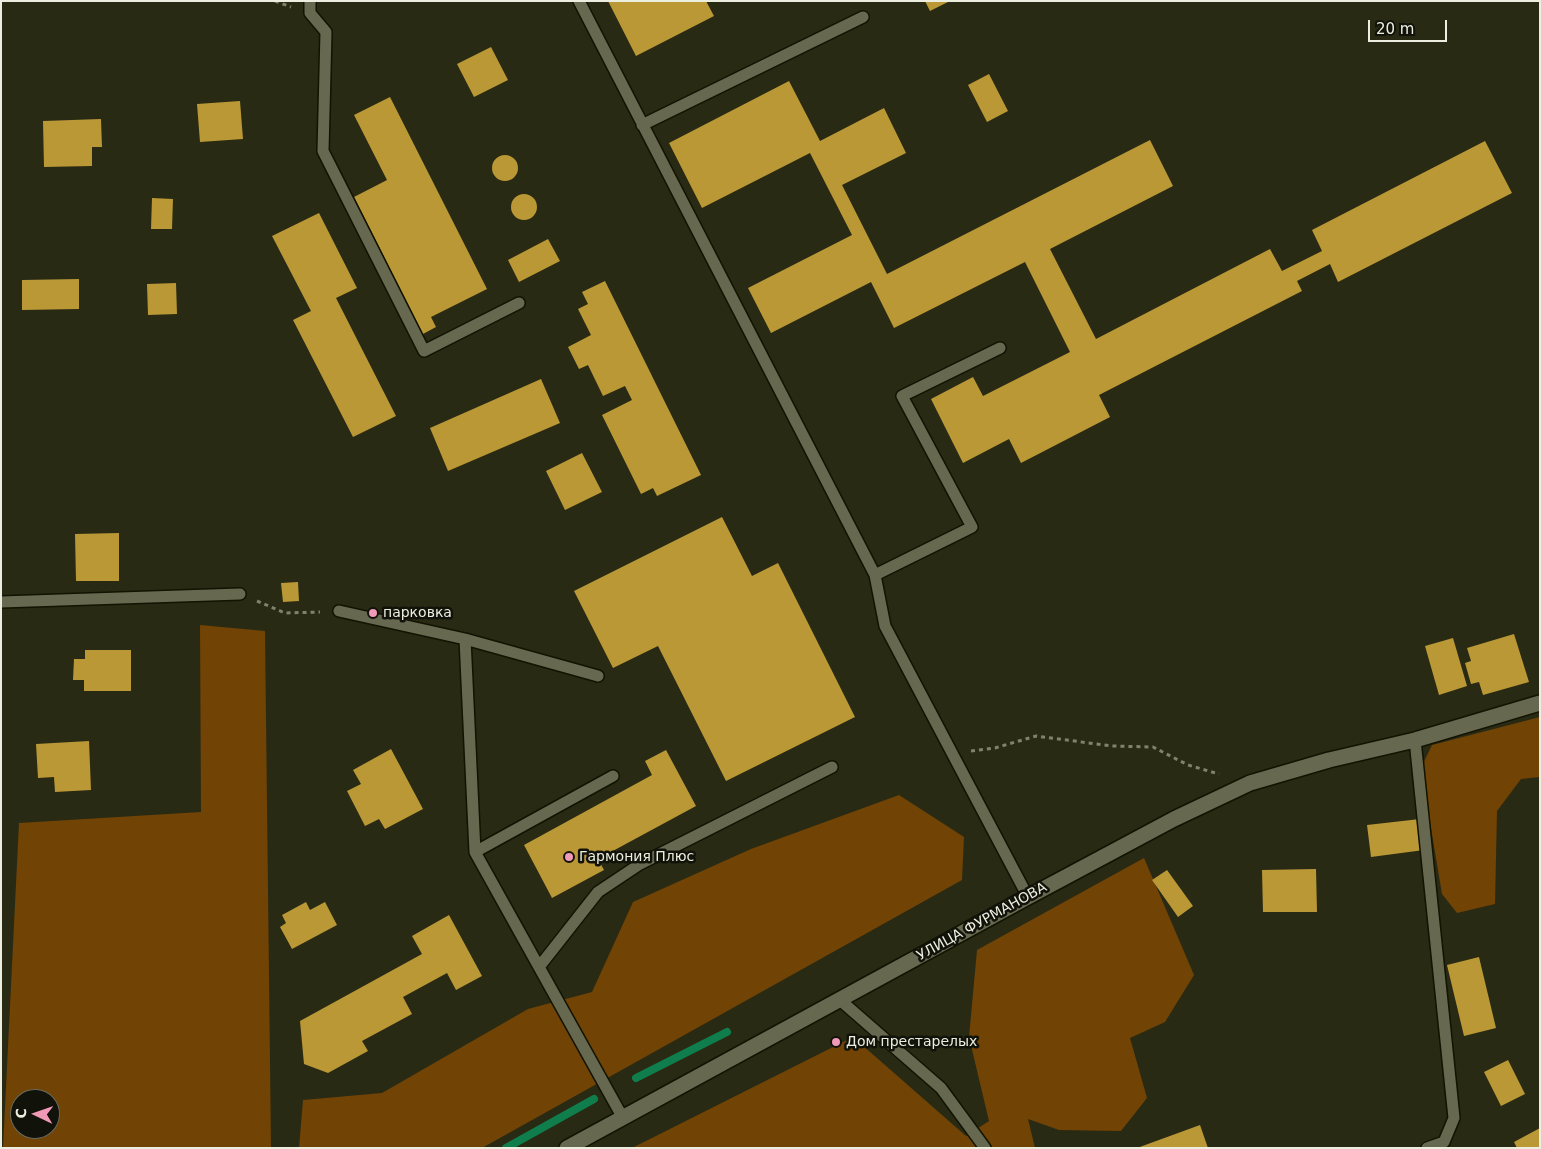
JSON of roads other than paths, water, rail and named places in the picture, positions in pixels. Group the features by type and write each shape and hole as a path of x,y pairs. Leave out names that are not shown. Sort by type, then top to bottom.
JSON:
{"main road":[{"name":"УЛИЦА ФУРМАНОВА","path":"567,1148 1028,897 1174,819 1250,783 1329,760 1415,740 1540,703"}],"lane":[{"path":"310,1 310,13 326,32 323,151 424,351 519,303"},
{"path":"578,1 875,575 884,626 1028,897"},
{"path":"642,125 863,17"},
{"path":"875,575 972,527 902,396 1000,348"},
{"path":"1,602 240,594"},
{"path":"339,611 465,639 598,676"},
{"path":"465,639 475,852 623,1118"},
{"path":"1415,740 1454,1118 1444,1142 1427,1148"},
{"path":"539,967 598,892 640,864 832,767"},
{"path":"475,852 613,776"},
{"path":"840,1000 941,1088 985,1148"}],"waterway":[{"path":"636,1078 727,1032"},
{"path":"506,1148 594,1099"}],"place":[{"name":"парковка","path":"373,613"},
{"name":"Гармония Плюс","path":"569,857"},
{"name":"Дом престарелых","path":"836,1042"}]}
